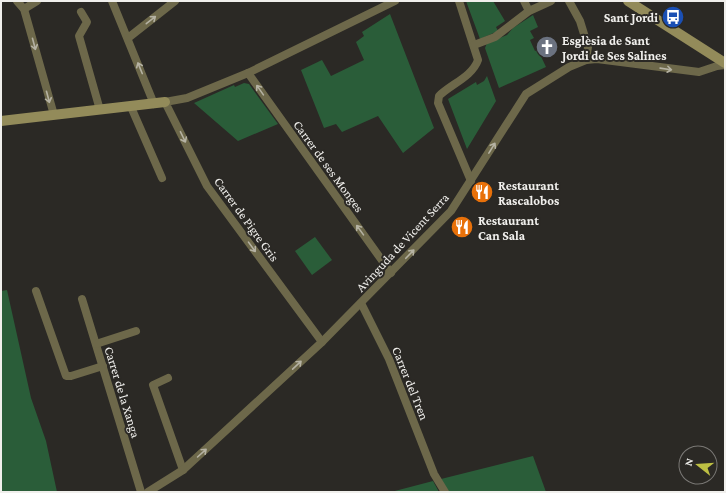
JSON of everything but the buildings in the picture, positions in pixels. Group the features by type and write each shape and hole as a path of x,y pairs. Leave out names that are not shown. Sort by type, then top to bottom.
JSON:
{"street":[{"path":"18,1 24,8 54,115"},
{"path":"24,8 37,1"},
{"path":"112,1 154,104"},
{"path":"128,38 175,1"},
{"path":"1,121 132,107 187,98 248,73 395,1"},
{"path":"459,1 478,60 476,67 470,73 445,90 439,96 438,102 471,181"},
{"path":"524,1 529,12"},
{"path":"474,46 495,37 529,12 551,1"},
{"path":"569,1 580,21 588,47 586,60"},
{"path":"628,1 725,64"},
{"path":"82,12 87,22 79,36 100,110"},
{"name":"Avinguda de Vicent Serra","path":"148,492 183,470 322,342 451,211 526,94 569,67 586,60 596,59 699,72 725,64"},
{"name":"Carrer de ses Monges","path":"248,73 391,273"},
{"name":"Carrer de Pigre Gris","path":"165,102 207,186 322,342"},
{"path":"132,107 162,178"},
{"path":"36,291 66,376 71,376 103,366"},
{"name":"Carrer de la Xanga","path":"82,299 141,492"},
{"name":"Carrer del Tren","path":"361,304 389,359 434,474 445,492"},
{"path":"96,344 136,331"},
{"path":"168,378 153,385 183,470"}],"green space":[{"path":"466,1 493,1 505,21 496,27 498,31 480,39"},
{"path":"390,14 434,128 403,153 378,116 342,132 336,124 324,128 301,70 322,60 331,76 364,60 356,42 364,36 362,32"},
{"path":"533,15 538,27 530,31 534,38 530,40 535,51 538,50 546,67 499,88 485,48 487,43 507,35 513,28"},
{"path":"487,76 496,101 467,149 448,99 476,82 477,85 484,81"},
{"path":"244,83 249,84 278,124 238,141 194,103 234,85 235,87"},
{"path":"315,237 332,260 312,275 295,251"},
{"path":"7,290 31,398 46,441 57,492 1,492 1,291"},
{"path":"533,456 546,492 448,492 441,479"},
{"path":"433,481 439,492 391,492"}],"place":[{"name":"Sant Jordi","path":"673,17"},
{"name":"Esglèsia de Sant Jordi de Ses Salines","path":"547,47"},
{"name":"Restaurant Rascalobos","path":"482,192"},
{"name":"Restaurant Can Sala","path":"462,227"}]}
